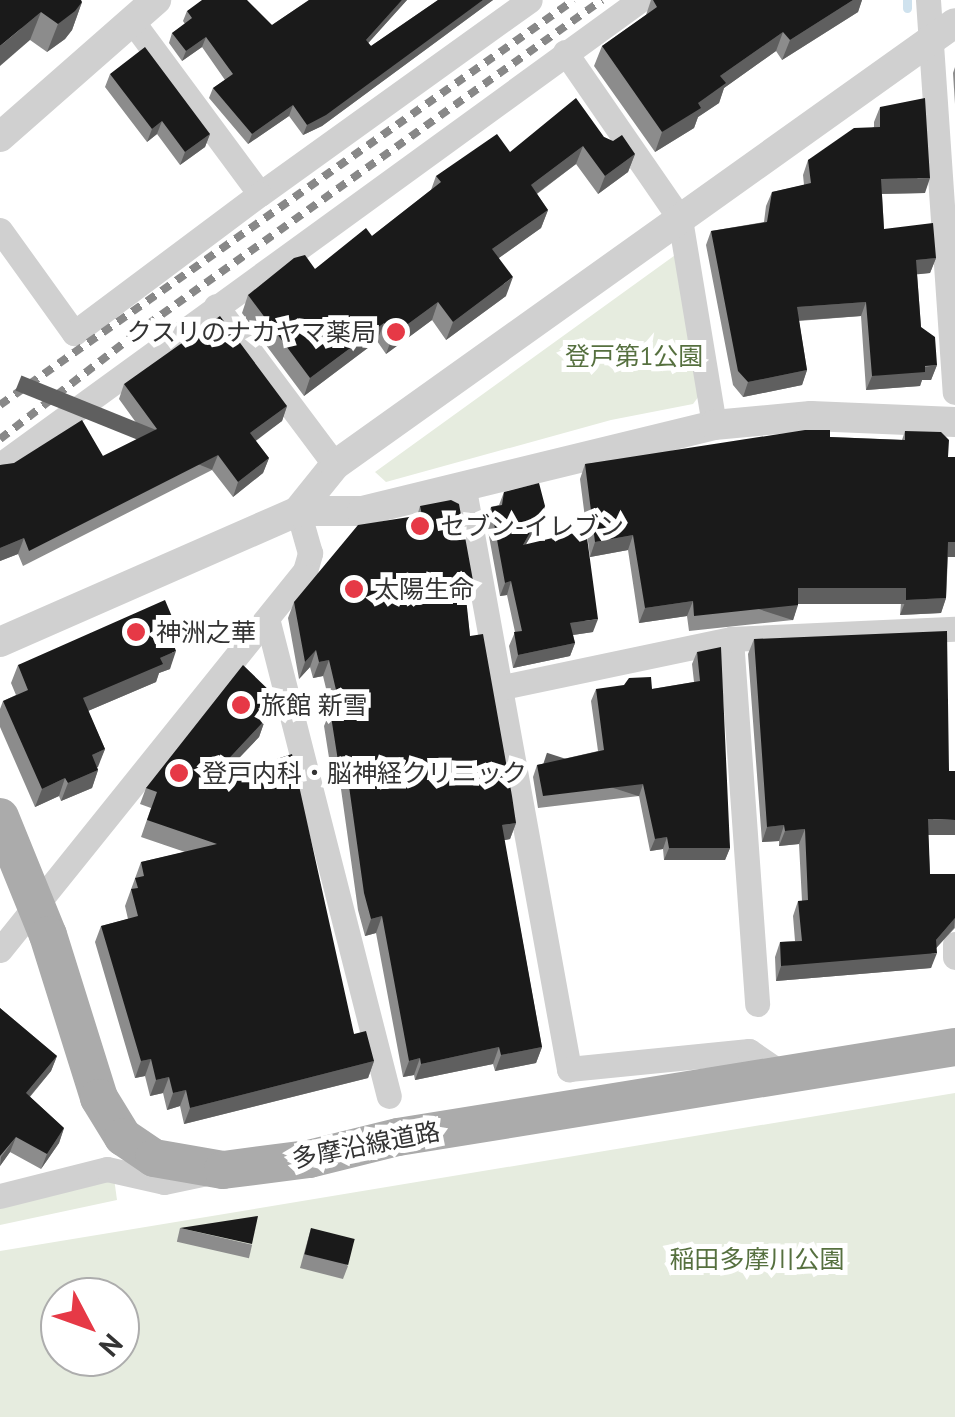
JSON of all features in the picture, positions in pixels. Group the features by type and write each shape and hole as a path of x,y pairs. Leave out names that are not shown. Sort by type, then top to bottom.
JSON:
{"main road":[{"name":"多摩沿線道路","path":"0,816 10,862 35,900 86,1066 116,1128 154,1158 223,1170 955,1047"}],"street":[{"path":"0,138 156,0"},
{"path":"0,230 74,333 530,0"},
{"path":"0,466 640,0"},
{"path":"928,0 944,30 955,392"},
{"path":"132,21 260,194"},
{"path":"298,511 335,464 944,30"},
{"path":"565,52 680,219 714,425"},
{"path":"216,306 335,464"},
{"path":"0,642 298,511 362,511 714,425 812,416 955,422"},
{"path":"462,484 504,687 568,1069 750,1050 787,1078"},
{"path":"0,950 35,900 268,622 310,553 298,511"},
{"path":"268,622 390,1096"},
{"path":"504,687 731,639 955,628"},
{"path":"731,639 758,1004"},
{"path":"955,944 955,957"},
{"path":"0,1196 106,1169 164,1182 223,1170"}],"green space":[{"name":"登戸第1公園","path":"678,253 699,396 693,404 611,420 386,482 375,472"},
{"name":"稲田多摩川公園","path":"955,1093 955,1417 0,1417 0,1251"},
{"path":"114,1178 117,1200 0,1225 0,1207"}],"building":[{"path":"0,0 82,2 58,24 41,12 0,46"},
{"path":"202,0 247,0 272,25 309,0 402,0 366,40 371,46 438,0 483,0 326,115 307,125 293,105 252,134 213,88 233,74 206,37 186,51 172,33 192,18 187,11"},
{"path":"653,0 853,0 790,40 783,32 720,76 726,83 698,103 701,108 662,132 602,46 657,7"},
{"path":"145,47 210,134 185,152 162,121 152,129 110,74"},
{"path":"576,98 604,137 613,141 622,135 635,154 605,176 583,146 531,185 548,210 492,249 513,277 453,322 438,302 393,335 384,323 310,378 248,295 294,258 305,255 315,269 366,228 372,236 441,182 436,176 497,134 510,152"},
{"path":"925,98 930,178 881,179 884,229 933,223 936,258 916,260 921,327 935,337 937,365 925,366 925,372 872,376 866,302 797,307 807,370 748,382 738,371 711,231 767,222 772,192 811,183 808,160 854,128 880,127 880,107"},
{"path":"220,316 287,406 250,433 269,458 238,482 218,455 29,551 24,538 0,548 0,465 14,463 82,420 103,456 157,429 124,384"},
{"path":"805,430 830,430 830,437 905,440 905,431 941,432 949,440 948,457 955,457 955,542 948,542 946,598 906,600 906,588 798,588 798,605 694,616 693,601 645,608 633,535 595,542 585,464"},
{"path":"539,483 545,506 523,545 586,530 598,619 570,623 575,643 518,655 514,632 522,631 511,581 505,583 491,507 502,505 504,492"},
{"path":"451,500 459,504 474,586 465,588 470,636 483,634 512,796 516,823 502,825 542,1047 501,1055 499,1047 421,1064 420,1058 409,1061 382,916 371,919 364,893 346,765 339,767 330,710 340,707 329,660 319,662 316,650 305,662 294,602 358,525 422,515 420,506"},
{"path":"165,600 178,631 170,635 176,651 160,658 163,664 83,698 105,749 92,755 98,770 68,783 65,778 42,789 3,701 28,690 18,665"},
{"path":"947,631 949,771 955,771 955,820 928,819 930,874 955,874 955,918 936,940 937,953 781,966 780,942 802,941 798,901 808,900 805,829 785,831 784,825 767,827 754,639"},
{"path":"721,647 730,848 669,848 667,837 655,839 643,784 543,796 537,765 604,750 596,689 624,685 629,678 651,677 652,689 700,681 697,652"},
{"path":"243,665 274,695 257,713 265,720 207,782 292,754 354,1034 366,1031 374,1061 190,1108 186,1090 173,1093 169,1077 156,1080 151,1059 141,1061 101,926 138,916 131,889 138,888 135,878 144,876 141,862 217,844 147,820 157,792 146,788"},
{"path":"0,1008 57,1056 26,1093 64,1128 47,1154 16,1137 0,1156"},
{"path":"258,1216 252,1244 180,1228"},
{"path":"311,1228 355,1239 348,1265 304,1254"}],"waterway":[{"path":"907,0 907,8"}],"railway":[{"path":"0,405 574,0"},
{"path":"0,439 147,325 602,0"}],"place":[{"name":"クスリのナカヤマ薬局","path":"396,332"},
{"name":"セブン-イレブン","path":"420,526"},
{"name":"太陽生命","path":"354,589"},
{"name":"神洲之華","path":"136,632"},
{"name":"旅館 新雪","path":"241,705"},
{"name":"登戸内科・脳神経クリニック","path":"179,773"}]}
